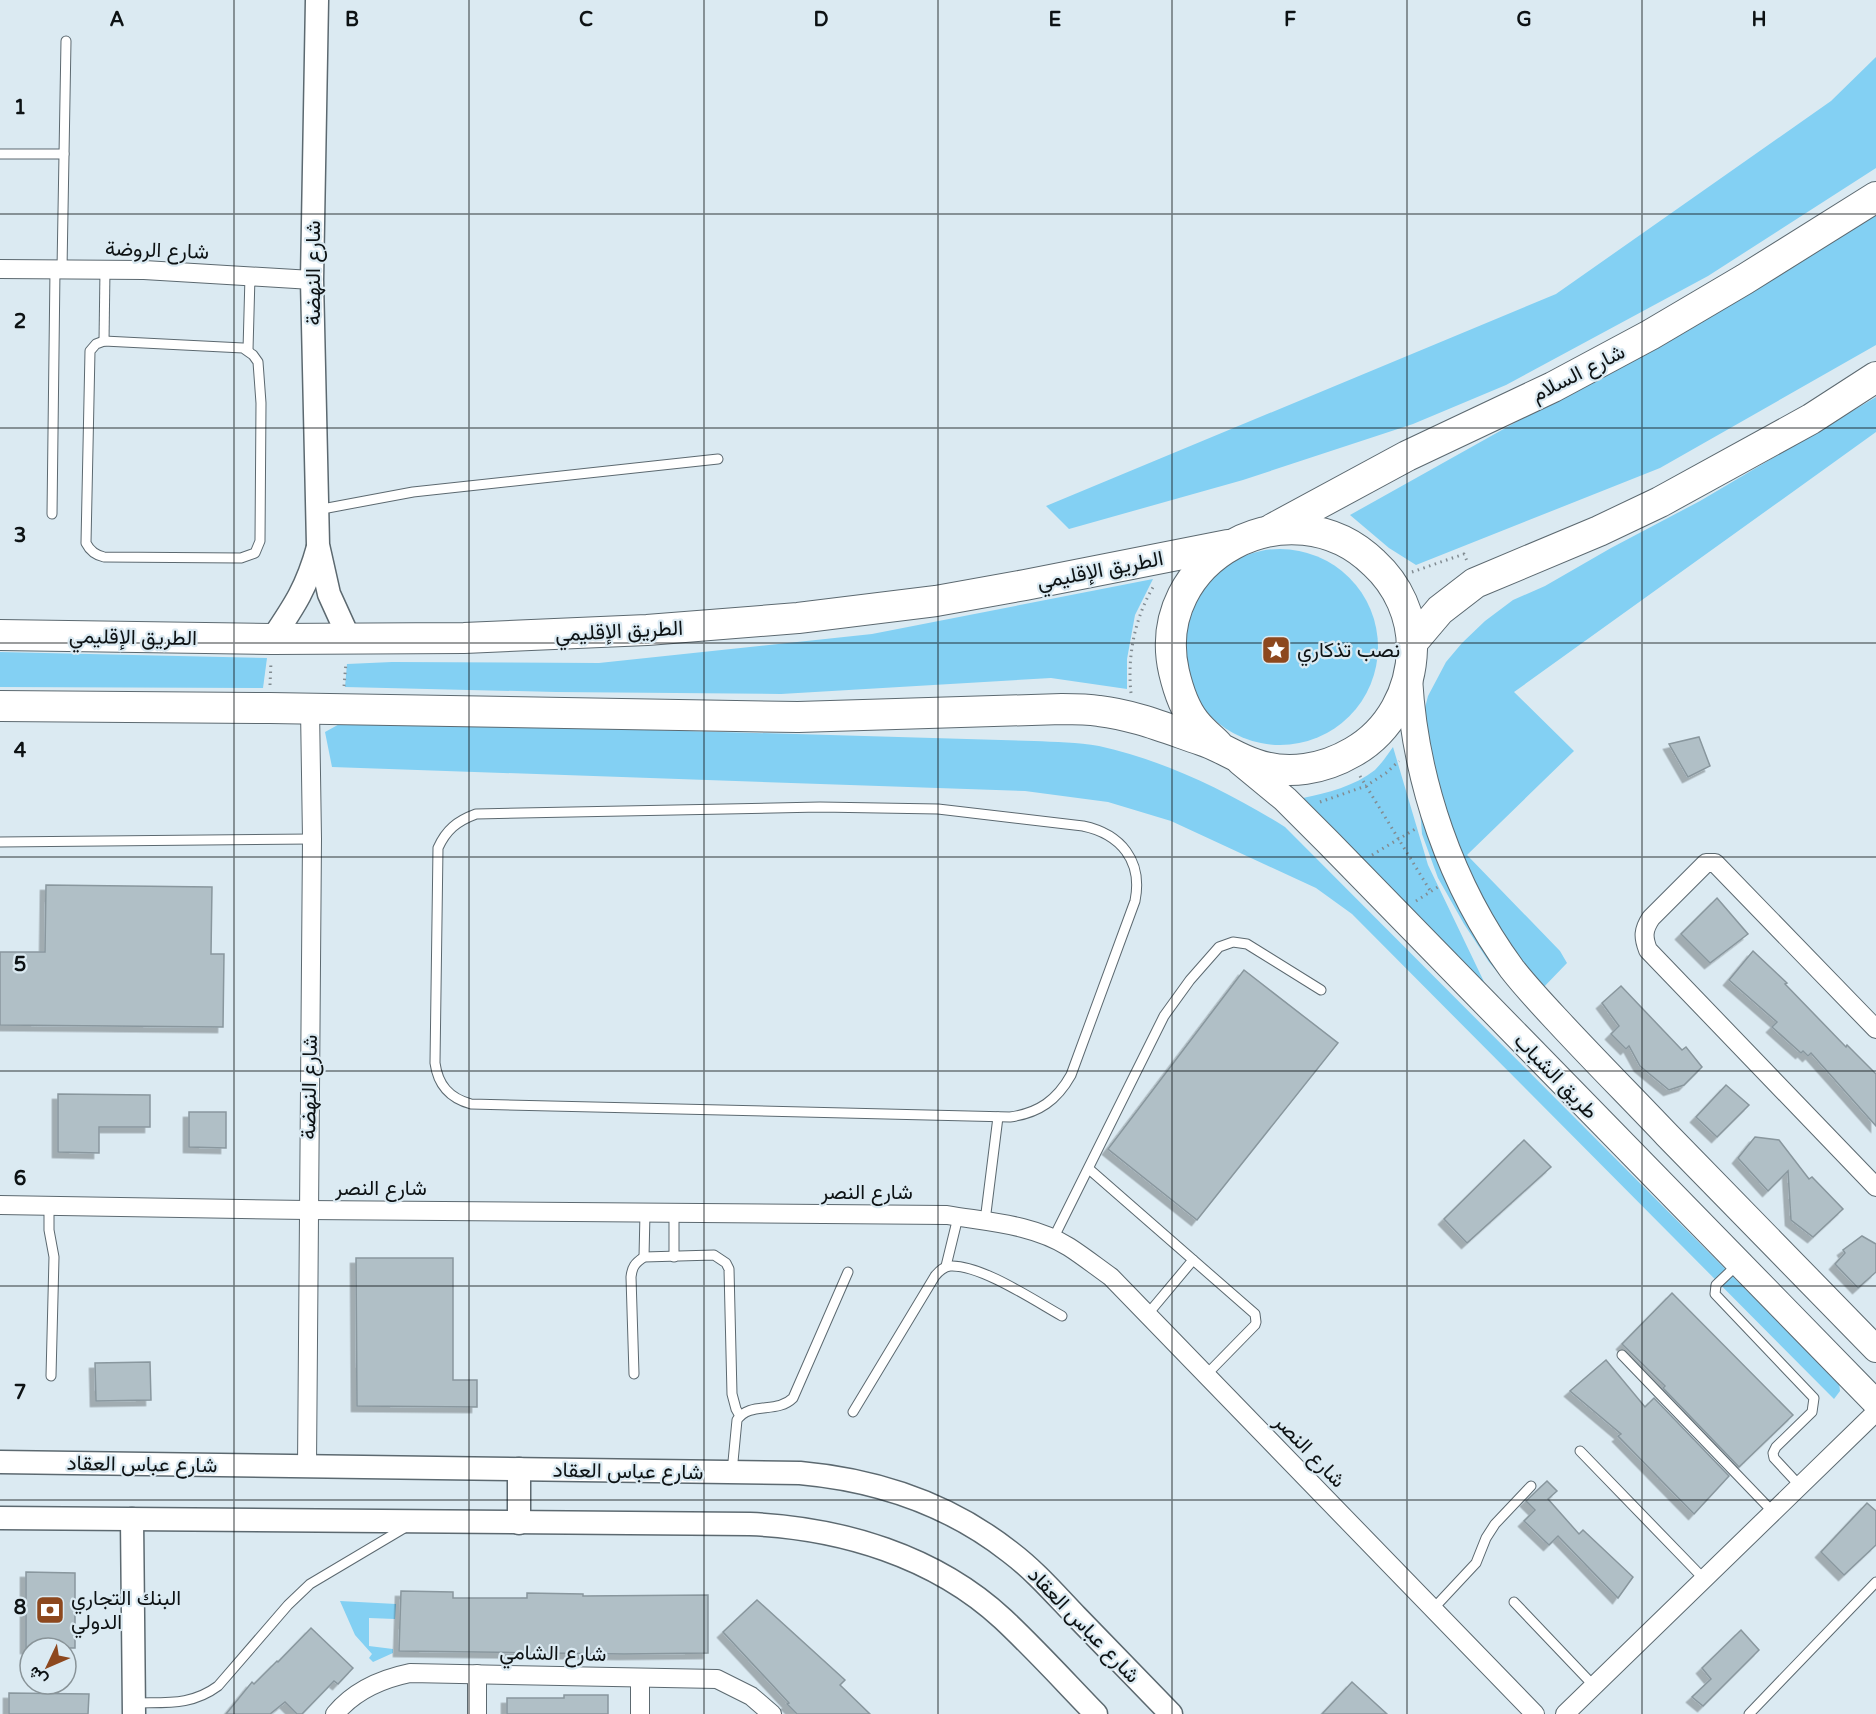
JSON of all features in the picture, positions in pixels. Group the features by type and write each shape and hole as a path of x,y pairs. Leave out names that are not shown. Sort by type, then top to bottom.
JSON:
{"highway":[{"name":"شارع السلام","path":"1270,530 1388,465 1553,387 1650,335 1876,197"},
{"path":"1412,643 1440,610 1475,583 1599,531 1660,502 1811,419 1876,377"},
{"path":"0,706 798,717 1062,709 1100,711 1135,719 1225,749 1257,765 1284,770 1312,768 1348,756 1363,747 1384,728 1399,704 1409,678 1412,643 1408,618 1399,594 1385,572 1345,541 1321,532 1296,528 1270,530 1250,535 1231,544 1204,565 1184,592 1173,624 1171,658 1178,691 1194,721 1225,749"},
{"name":"الطريق الإقليمي","path":"0,635 272,639 464,638 647,630 798,618 936,601 1231,544"}],"main road":[{"name":"طريق الشباب","path":"1409,678 1413,728 1436,817 1458,875 1488,932 1513,970 1538,999 1876,1349"},
{"name":"طريق الشباب","path":"1225,749 1408,903 1739,1263 1876,1403"}],"street":[{"name":"شارع النهضة","path":"317,0 312,280 318,545 329,594 349,638"},
{"name":"شارع الروضة","path":"0,269 105,270 312,280"},
{"name":"شارع النهضة","path":"272,639 305,587 318,545"},
{"name":"شارع النهضة","path":"307,1466 312,839 310,709"},
{"path":"1876,1029 1715,863 1706,863 1646,925 1644,938 1648,950 1876,1187"},
{"name":"شارع النصر","path":"0,1205 947,1215 1017,1227 1068,1246 1111,1278 1535,1714"},
{"path":"1565,1714 1876,1412"},
{"name":"شارع عباس العقاد","path":"0,1462 800,1473 857,1481 913,1497 964,1521 995,1541 1032,1569 1171,1714"},
{"path":"519,1469 519,1523"},
{"path":"0,1518 779,1525 826,1532 863,1542 922,1565 977,1598 1002,1618 1096,1714"},
{"path":"132,1519 134,1708"},
{"name":"شارع الشامي","path":"335,1714 365,1689 394,1676 410,1673 717,1679 751,1696 772,1714"},
{"path":"477,1674 477,1714"},
{"path":"640,1678 640,1714"}],"lane":[{"path":"52,514 66,41"},
{"path":"0,154 63,154"},
{"path":"104,341 105,270"},
{"path":"248,351 250,276"},
{"path":"104,341 243,348 258,362 261,404 260,541 257,550 251,556 241,558 104,557 93,553 86,543 90,351 96,344 104,341"},
{"path":"317,510 413,492 718,459"},
{"path":"820,807 938,809 1083,826 1106,833 1125,848 1131,859 1137,879 1137,890 1132,911 1071,1075 1057,1096 1046,1105 1023,1115 998,1117 462,1102 454,1098 442,1085 435,1062 438,848 443,838 458,822 476,814 820,807"},
{"path":"0,842 312,839"},
{"path":"1053,1239 1164,1016 1190,980 1219,947 1233,942 1247,944 1321,990"},
{"path":"985,1221 998,1117"},
{"path":"1089,1169 1252,1311 1256,1318 1255,1326 1206,1376"},
{"path":"49,1206 49,1230 54,1257 51,1376"},
{"path":"644,1257 645,1213"},
{"path":"674,1213 674,1257"},
{"path":"853,1412 935,1276 946,1266 957,1217"},
{"path":"634,1374 631,1277 636,1262 644,1257 714,1256 726,1263 729,1269 732,1394 740,1416"},
{"path":"1147,1315 1193,1260"},
{"path":"1739,1263 1716,1285 1714,1294 1814,1398 1812,1412 1776,1447 1773,1453 1774,1458 1800,1485"},
{"path":"946,1266 972,1269 985,1274 1062,1316"},
{"path":"732,1472 737,1420 748,1410 779,1407 793,1398 848,1272"},
{"path":"1622,1355 1773,1512"},
{"path":"1580,1451 1704,1579"},
{"path":"1433,1609 1476,1563 1486,1538 1495,1524 1531,1486"},
{"path":"134,1708 187,1701 206,1695 218,1686 288,1605 310,1584 415,1522"},
{"path":"1749,1714 1876,1582"},
{"path":"1514,1602 1594,1686"}],"path":[{"path":"1409,573 1464,554 1475,583"},
{"path":"1135,719 1131,689 1132,648 1143,609 1156,582"},
{"path":"341,709 349,638"},
{"path":"270,708 272,639"},
{"path":"1348,756 1431,892"},
{"path":"1326,809 1319,801 1345,795 1366,786 1386,773 1404,756"},
{"path":"1379,863 1371,855 1436,817"},
{"path":"1408,903 1458,875"}],"shaded area":[{"path":"1876,57 1876,168 1708,276 1506,385 1413,424 1243,480 1069,529 1046,506 1556,294 1831,101"},
{"path":"1876,209 1876,345 1660,468 1416,565 1389,548 1350,515 1773,278"},
{"path":"1876,397 1876,432 1514,692 1574,751 1467,855 1560,951 1567,963 1524,1004 1489,962 1464,924 1438,878 1422,834 1415,747 1428,696 1446,662 1485,621 1513,600 1545,586 1700,501"},
{"path":"1270,549 1290,549 1326,560 1335,565 1356,585 1371,609 1378,637 1378,657 1371,685 1362,702 1342,723 1326,734 1309,741 1290,745 1270,745 1242,738 1225,729 1198,702 1186,676 1182,657 1182,637 1189,609 1198,592 1225,565 1251,553"},
{"path":"1153,579 1135,615 1127,659 1127,689 1051,678 781,694 345,687 347,664 392,662 599,663 872,634"},
{"path":"0,652 267,658 263,688 0,687"},
{"path":"345,721 1075,743 1124,752 1195,779 1241,801 1285,827 1839,1383 1840,1391 1834,1399 1352,914 1316,888 1171,821 1108,802 1025,791 332,767 325,732"},
{"path":"1393,747 1428,865 1487,988 1303,798 1350,785 1367,776 1375,770"},
{"path":"340,1601 396,1604 395,1619 369,1618 369,1646 393,1649 393,1653 373,1662 369,1658 372,1654 355,1635"}],"building":[{"path":"1699,737 1710,766 1688,777 1669,744"},
{"path":"46,885 212,887 211,954 224,954 223,1027 0,1025 0,952 45,952"},
{"path":"1717,898 1748,934 1710,963 1681,934"},
{"path":"1753,951 1787,983 1785,984 1846,1047 1847,1045 1876,1074 1876,1126 1811,1053 1808,1056 1803,1051 1801,1053 1772,1027 1777,1022 1729,980"},
{"path":"1244,970 1338,1043 1197,1220 1108,1149"},
{"path":"1621,986 1682,1050 1686,1047 1702,1067 1684,1085 1669,1090 1640,1066 1629,1046 1626,1049 1611,1034 1619,1026 1602,1003"},
{"path":"1726,1085 1749,1105 1717,1137 1696,1117"},
{"path":"58,1094 150,1095 150,1127 99,1127 99,1153 58,1152"},
{"path":"189,1112 226,1112 226,1148 189,1147"},
{"path":"1755,1137 1779,1140 1809,1179 1812,1177 1843,1209 1813,1237 1791,1220 1788,1171 1768,1191 1738,1158"},
{"path":"1524,1140 1551,1167 1467,1243 1444,1219"},
{"path":"1862,1236 1876,1244 1876,1272 1858,1288 1835,1264 1845,1253 1843,1250"},
{"path":"356,1258 453,1258 453,1380 477,1380 477,1407 357,1406"},
{"path":"1672,1293 1793,1415 1739,1467 1663,1388 1665,1386 1622,1344"},
{"path":"1606,1360 1645,1407 1654,1398 1729,1476 1694,1514 1618,1436 1621,1434 1570,1391"},
{"path":"150,1362 151,1400 96,1401 95,1363"},
{"path":"1547,1481 1557,1491 1548,1499 1579,1534 1583,1530 1633,1577 1618,1598 1558,1536 1549,1545 1524,1521 1535,1510 1526,1501"},
{"path":"1867,1503 1876,1511 1876,1545 1844,1575 1821,1552"},
{"name":"البنك التجاري الدولي","path":"26,1572 75,1573 75,1636 26,1636"},
{"path":"401,1591 453,1592 453,1598 527,1598 527,1593 583,1594 583,1596 708,1595 708,1653 399,1651"},
{"path":"757,1600 845,1680 840,1685 870,1714 797,1714 787,1704 789,1703 723,1632"},
{"path":"311,1628 353,1668 338,1684 334,1681 302,1714 297,1714 285,1702 270,1714 226,1714 252,1682 254,1684"},
{"path":"1741,1630 1759,1650 1703,1706 1692,1697 1711,1679 1702,1668"},
{"path":"1352,1682 1387,1714 1322,1714"},
{"path":"9,1693 18,1693 18,1696 89,1694 88,1714 9,1714"},
{"path":"564,1695 608,1695 608,1714 507,1714 507,1698 564,1698"}],"place":[{"name":"نصب تذكاري","path":"1276,650"},
{"name":"البنك التجاري الدولي","path":"50,1610"}]}
